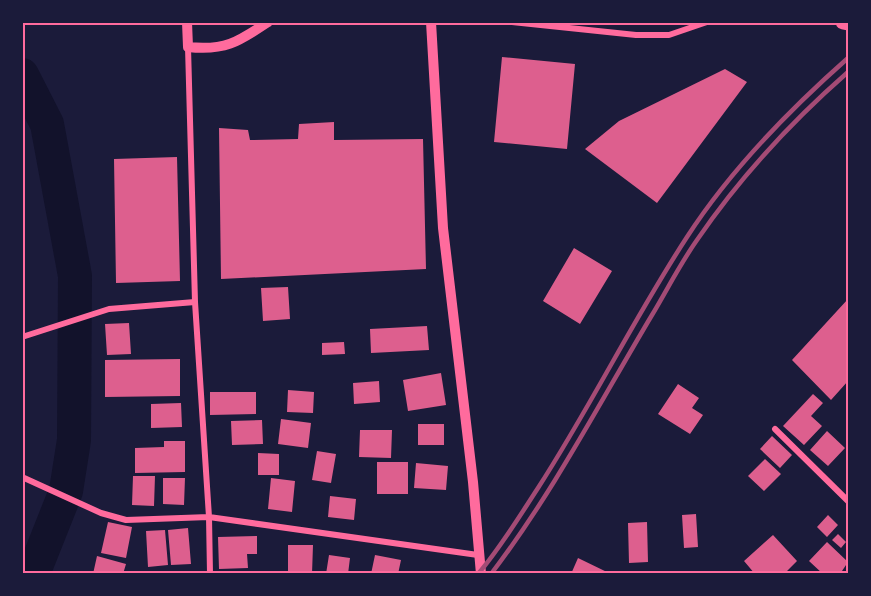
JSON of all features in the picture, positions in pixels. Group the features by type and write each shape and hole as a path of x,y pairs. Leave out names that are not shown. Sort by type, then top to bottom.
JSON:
{"main road":[{"path":"843,22 849,23"}],"street":[{"path":"187,22 195,302 209,517 210,573"},
{"path":"188,47 214,50 244,39 268,22"},
{"path":"432,22 443,228 473,482 477,555 481,573"},
{"path":"512,22 636,35 669,35 707,22"},
{"path":"22,337 109,309 195,302"},
{"path":"774,429 849,501"},
{"path":"22,477 101,513 126,520 209,517 477,555"}],"building":[{"path":"502,57 575,64 567,149 494,142"},
{"path":"725,69 747,82 657,203 585,149 619,121"},
{"path":"334,122 334,140 423,139 426,269 221,279 219,128 248,130 250,140 298,139 299,124"},
{"path":"177,157 180,281 116,283 114,159"},
{"path":"574,248 612,271 580,324 543,301"},
{"path":"288,287 290,319 263,321 261,288"},
{"path":"848,299 848,381 831,400 792,360"},
{"path":"129,323 131,354 107,355 105,324"},
{"path":"427,326 429,350 371,353 370,329"},
{"path":"344,342 345,354 322,355 322,343"},
{"path":"180,359 180,396 105,397 105,360"},
{"path":"441,373 446,405 408,411 403,380"},
{"path":"379,381 380,402 354,404 353,383"},
{"path":"678,384 699,398 692,408 703,415 690,434 658,414"},
{"path":"288,390 314,392 313,413 287,412"},
{"path":"210,392 256,392 256,414 210,415"},
{"path":"813,394 823,403 811,416 822,426 804,445 783,426"},
{"path":"181,403 182,427 151,428 151,404"},
{"path":"281,419 311,423 308,448 278,444"},
{"path":"262,420 263,444 232,445 231,421"},
{"path":"418,424 444,424 444,445 418,445"},
{"path":"360,430 392,430 391,458 359,457"},
{"path":"827,431 845,448 828,466 810,450"},
{"path":"772,436 792,455 780,468 760,449"},
{"path":"164,441 185,441 185,472 135,473 135,448 164,447"},
{"path":"317,451 336,454 331,483 312,480"},
{"path":"258,453 279,454 279,475 258,475"},
{"path":"765,459 781,474 764,491 748,476"},
{"path":"377,462 408,462 408,494 377,494"},
{"path":"416,463 448,466 446,490 414,488"},
{"path":"133,476 155,476 154,506 132,505"},
{"path":"163,478 185,478 184,505 163,504"},
{"path":"271,478 295,481 292,512 268,509"},
{"path":"330,496 356,499 354,520 328,517"},
{"path":"696,514 698,547 684,548 682,515"},
{"path":"828,515 838,525 827,537 817,527"},
{"path":"108,522 132,527 126,558 101,553"},
{"path":"647,522 648,562 629,563 628,523"},
{"path":"188,528 191,564 171,565 168,530"},
{"path":"165,530 168,565 148,567 146,531"},
{"path":"838,534 846,542 841,548 832,540"},
{"path":"773,535 797,561 784,574 755,574 744,561"},
{"path":"257,536 257,554 247,554 248,568 219,569 218,537"},
{"path":"827,542 848,562 840,574 823,574 809,561"},
{"path":"288,545 313,545 312,574 288,574"},
{"path":"329,555 350,558 348,574 326,574"},
{"path":"375,555 401,560 398,574 371,574"},
{"path":"97,556 126,564 123,574 93,574"},
{"path":"578,558 611,574 571,574"}],"waterway":[{"path":"22,75 47,124 75,276 74,440 66,491 33,574"}],"railway":[{"path":"478,574 510,532 557,457 649,299 704,212 741,164 782,120 848,58"},
{"path":"491,574 535,512 595,414 679,268 713,217 767,151 806,110 848,72"}]}
